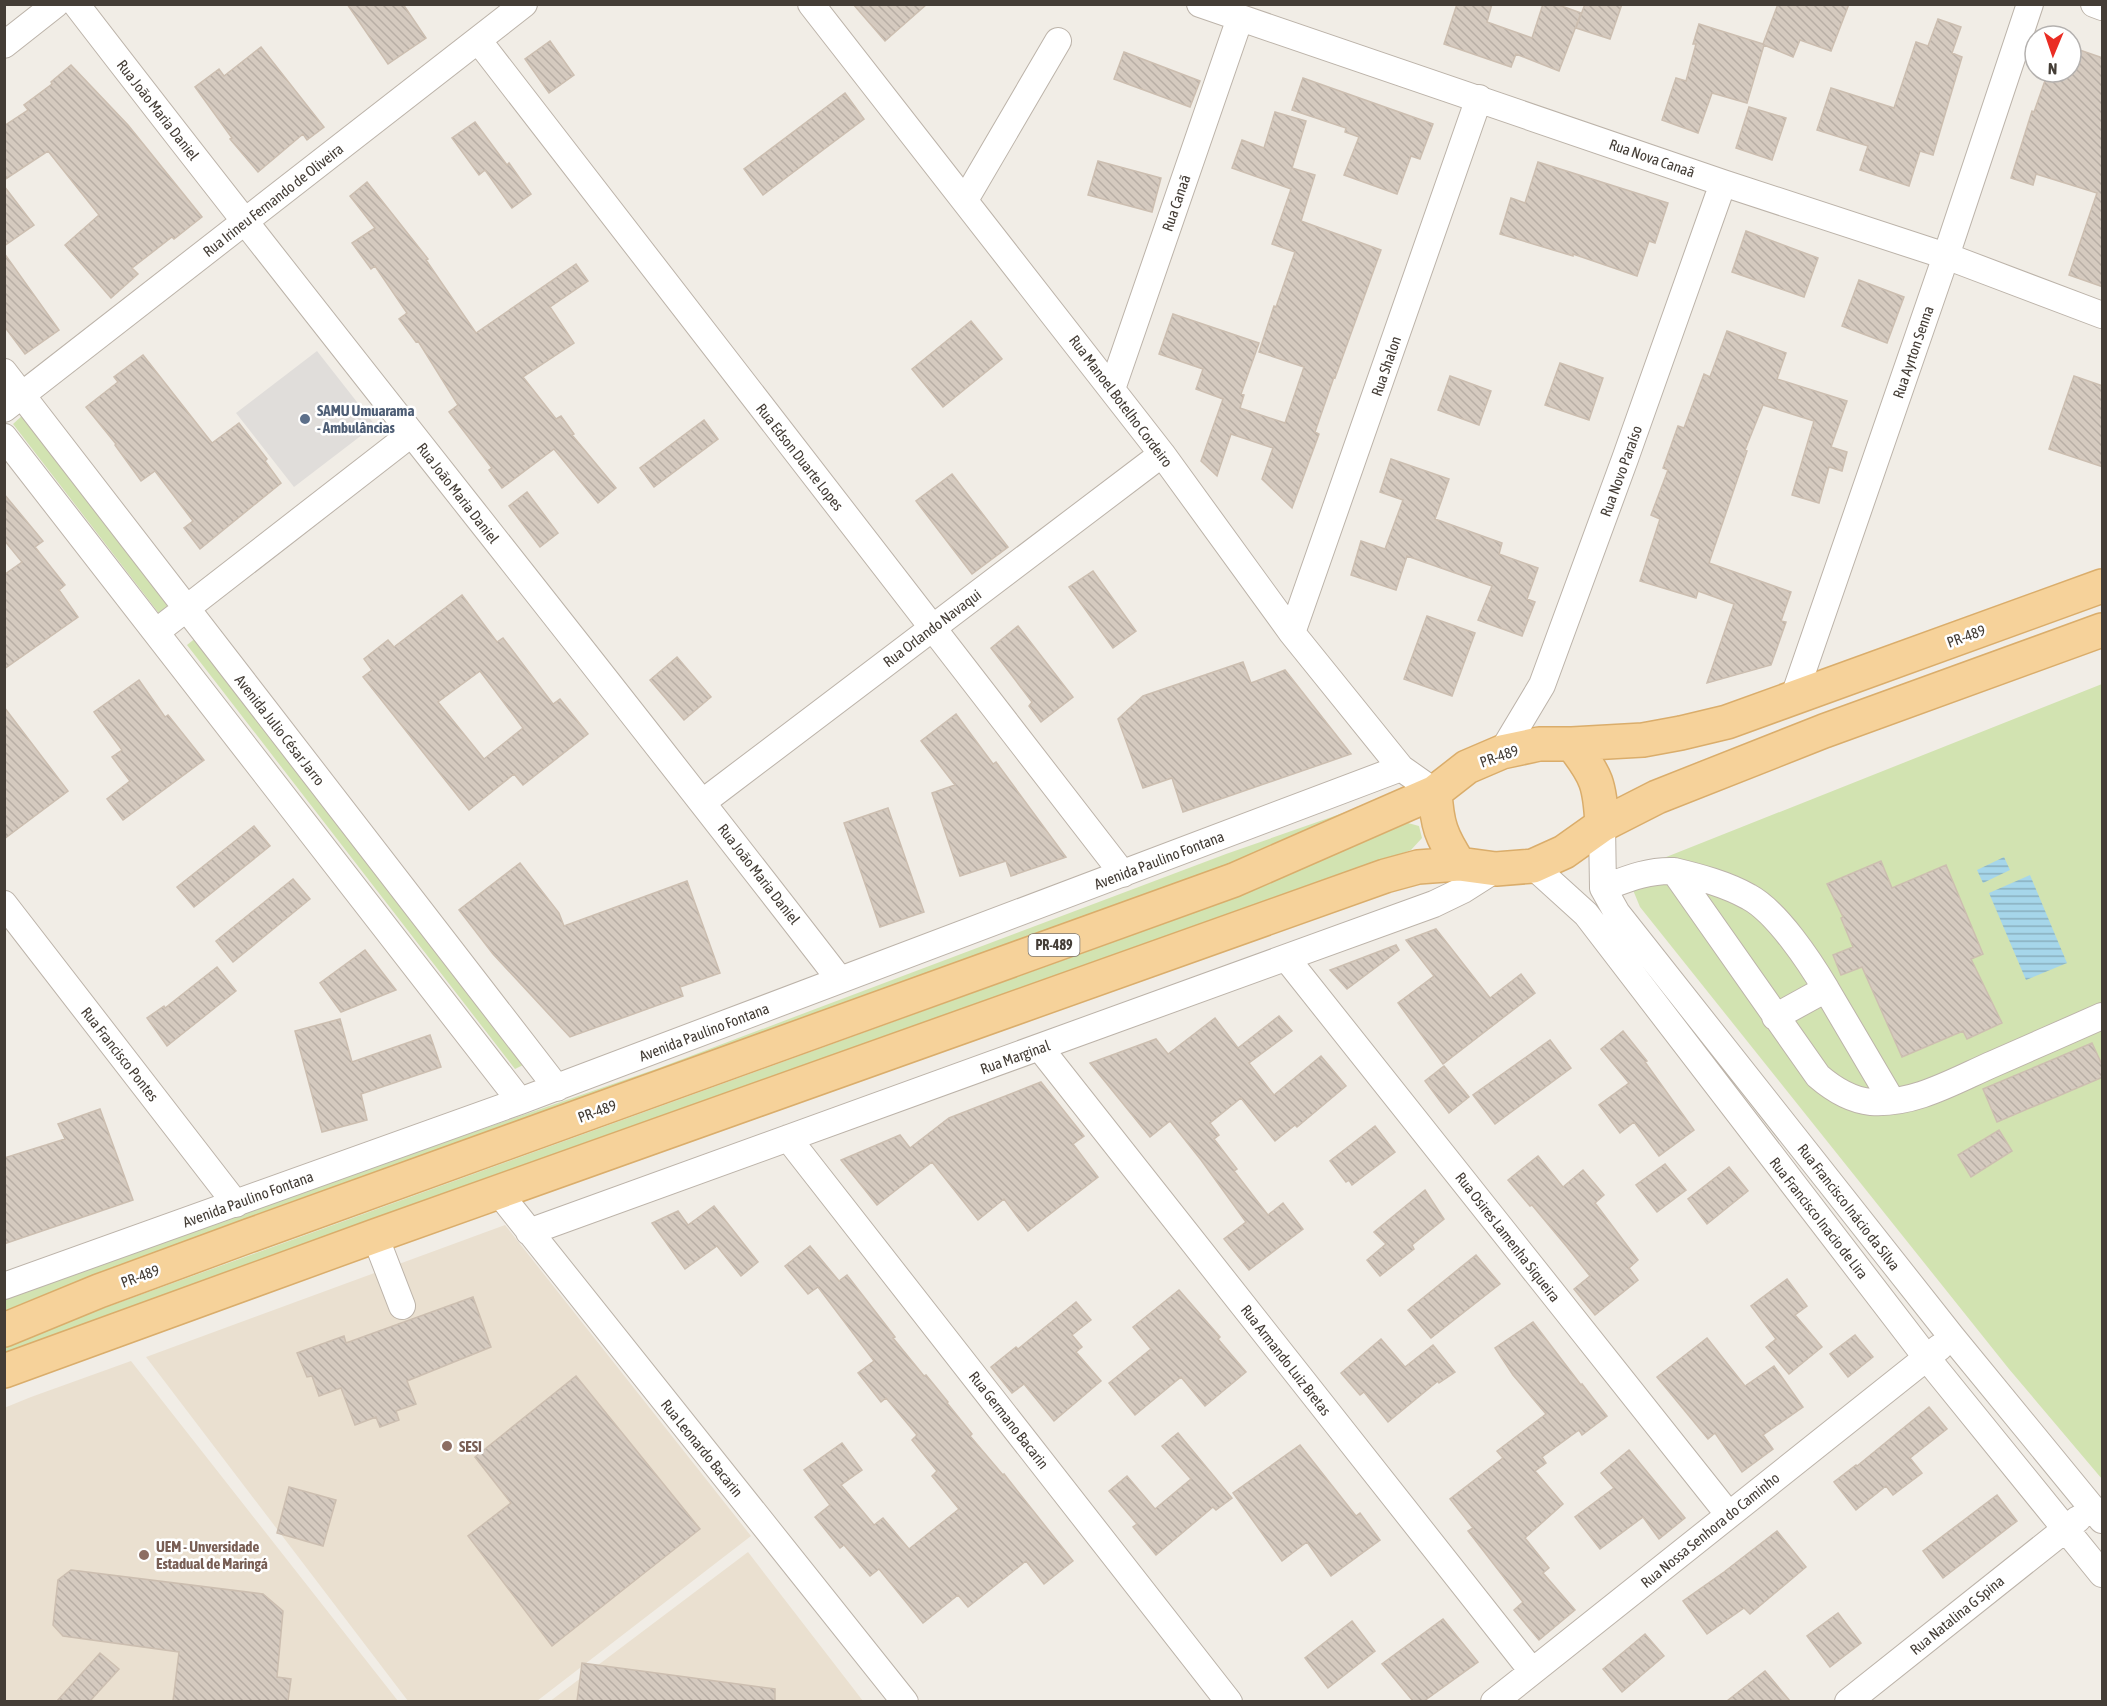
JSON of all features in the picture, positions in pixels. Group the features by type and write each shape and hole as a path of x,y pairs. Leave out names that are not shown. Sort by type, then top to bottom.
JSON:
{"main road":[{"name":"PR-489","path":"4,1330 99,1291 251,1235 1234,880 1435,792 1467,767 1502,752 1539,744 1643,740 1681,734 1727,722 2103,586"},
{"path":"4,1371 375,1236 1385,876 1418,867 1459,864 1496,869 1533,866 1564,852 1602,825 1657,797 1802,740 2103,630"},
{"path":"1572,744 1591,769 1600,793 1602,825"},
{"path":"1435,792 1437,819 1443,839 1459,864"}],"street":[{"path":"4,45 56,4"},
{"name":"Rua João Maria Daniel","path":"76,4 244,222 703,802 840,980"},
{"name":"Rua Irineu Fernando de Oliveira","path":"14,402 524,4"},
{"name":"Rua Manoel Botelho Cordeiro","path":"811,4 1162,454 1293,633 1401,768 1435,792"},
{"name":"Rua Nova Canaã","path":"1200,4 1723,183 1946,256 2103,315"},
{"name":"Rua Ayrton Senna","path":"1793,699 1946,256 2030,4"},
{"path":"2094,4 2103,7"},
{"name":"Rua Canaã","path":"1112,389 1240,18"},
{"name":"Rua Edson Duarte Lopes","path":"478,40 1123,874"},
{"path":"964,200 1058,41"},
{"name":"Rua Shalon","path":"1293,633 1479,98"},
{"name":"Rua Novo Paraíso","path":"1502,752 1542,685 1626,459 1723,183"},
{"name":"Avenida Julio César Jarro","path":"4,372 14,402 186,608 557,1088"},
{"path":"156,632 411,434"},
{"path":"4,437 520,1101"},
{"name":"Rua Orlando Navaqui","path":"703,802 1162,454"},
{"name":"Avenida Paulino Fontana","path":"4,1286 557,1088 1401,768"},
{"path":"1602,825 1603,888 1657,870 1674,871 1709,880 1750,897 1773,916 1811,965 1892,1101"},
{"name":"Rua Francisco Inacio de Lira","path":"1533,866 1586,914 1926,1357 2103,1574"},
{"name":"Rua Marginal","path":"529,1232 1434,904 1463,890 1496,869"},
{"path":"1674,871 1818,1076 1834,1089 1850,1097 1870,1102 1892,1101 1925,1094 2103,1016"},
{"name":"Rua Francisco Inácio da Silva","path":"1603,888 1617,913 1952,1337 2098,1514"},
{"name":"Rua Francisco Pontes","path":"4,904 236,1204"},
{"name":"Rua Osires Lamenha Siqueira","path":"1287,959 1729,1515"},
{"path":"1775,1017 1826,989"},
{"name":"Rua Armando Luiz Bretas","path":"1040,1048 1532,1671"},
{"name":"Rua Germano Bacarin","path":"788,1138 1229,1701"},
{"name":"Rua Leonardo Bacarin","path":"499,1193 905,1701"},
{"path":"375,1236 402,1306"},
{"name":"Rua Nossa Senhora do Caminho","path":"1494,1701 1952,1337"},
{"name":"Rua Natalina G Spina","path":"1848,1701 2065,1528 2098,1514"}],"shaded area":[{"name":"SAMU Umuarama - Ambulâncias","path":"317,351 375,425 294,487 236,413"},
{"name":"SESI","path":"505,1225 751,1536 537,1701 408,1701 146,1357"},
{"name":"UEM - Unversidade Estadual de Maringá","path":"131,1361 398,1701 5,1701 4,1408"},
{"path":"748,1552 863,1701 549,1702"}],"green space":[{"path":"24,414 173,607 161,616 13,424"},
{"path":"197,637 527,1063 515,1069 187,645"},
{"path":"2102,684 2102,1479 2009,1369 1640,907 1626,873"},
{"path":"1386,798 1388,806 5,1316 5,1294 659,1068 1226,854"},
{"path":"1408,823 1419,826 1422,838 1411,850 5,1365 5,1344 1229,900"}],"water":[{"path":"2004,857 2010,870 1983,883 1977,870"},
{"path":"2030,875 2067,963 2026,980 1989,893"}],"building":[{"path":"347,4 403,4 426,38 388,64"},
{"path":"853,4 927,4 885,41"},
{"path":"1457,4 1492,4 1487,22 1532,38 1543,4 1556,4 1581,13 1559,71 1516,54 1511,67 1444,44"},
{"path":"1585,4 1622,4 1610,39 1576,28"},
{"path":"1778,4 1849,4 1831,51 1800,40 1793,57 1764,45 1747,103 1712,93 1698,133 1662,120 1676,78 1686,81 1699,24 1763,44"},
{"path":"1938,19 1961,27 1952,53 1962,57 1933,155 1920,151 1909,186 1860,170 1868,146 1817,130 1831,88 1894,108 1916,42 1928,46"},
{"path":"550,41 574,75 549,93 525,59"},
{"path":"261,47 324,127 307,140 303,134 258,172 230,139 232,138 195,87 219,69 224,76"},
{"path":"2083,51 2103,58 2103,287 2069,275 2097,193 2036,174 2033,185 2011,178 2032,111 2034,112 2044,84 2083,84"},
{"path":"1124,52 1200,81 1190,107 1114,79"},
{"path":"71,65 128,125 202,217 132,268 138,274 111,298 65,245 99,215 48,151 4,180 4,126 28,110 24,105 52,84 51,82"},
{"path":"1303,78 1433,124 1420,159 1411,156 1397,194 1344,175 1359,137 1345,132 1346,128 1292,110"},
{"path":"845,93 864,119 763,195 744,169"},
{"path":"1749,107 1786,118 1772,160 1736,148"},
{"path":"1275,112 1306,121 1292,168 1315,175 1301,221 1381,250 1315,432 1319,434 1292,508 1262,479 1273,448 1231,434 1217,476 1201,461 1223,399 1196,389 1203,369 1159,354 1173,314 1259,343 1241,394 1244,395 1240,408 1285,423 1304,367 1259,352 1295,252 1272,244 1291,189 1232,168 1242,140 1264,148"},
{"path":"475,122 531,194 512,208 485,170 479,175 452,138"},
{"path":"1098,161 1161,178 1152,212 1088,195"},
{"path":"1538,162 1668,203 1655,243 1649,241 1637,276 1573,254 1573,256 1500,234 1511,198 1525,203"},
{"path":"367,182 428,259 426,260 476,333 576,264 588,281 550,307 574,343 523,377 556,419 561,416 574,434 572,435 616,488 598,503 554,449 502,488 489,470 492,468 449,412 458,405 418,341 416,342 399,319 407,313 375,266 371,269 352,243 375,228 350,196"},
{"path":"4,186 34,225 4,246"},
{"path":"1746,231 1818,258 1804,297 1732,272"},
{"path":"4,253 59,330 25,354 4,326"},
{"path":"1859,280 1904,297 1887,343 1842,326"},
{"path":"971,321 1002,359 943,407 912,369"},
{"path":"1727,331 1786,353 1777,379 1847,401 1831,447 1847,452 1842,471 1829,467 1819,503 1792,495 1814,421 1763,405 1745,450 1747,451 1709,563 1791,592 1781,621 1786,622 1771,665 1707,683 1734,604 1698,591 1696,598 1640,581 1660,519 1651,515 1668,470 1663,468 1678,426 1684,428 1704,374 1710,377"},
{"path":"143,355 212,443 239,423 267,459 265,461 281,483 200,549 184,528 193,521 155,471 141,481 116,444 86,407 118,382 114,377"},
{"path":"1560,363 1603,378 1589,420 1545,405"},
{"path":"1450,376 1491,391 1479,425 1438,410"},
{"path":"2074,376 2103,386 2103,467 2049,449"},
{"path":"704,420 718,439 654,487 640,468"},
{"path":"1391,459 1449,479 1435,519 1502,543 1499,554 1538,568 1527,599 1535,602 1522,636 1478,620 1492,586 1407,556 1396,590 1351,575 1361,541 1385,549 1403,500 1380,492"},
{"path":"952,474 1008,547 972,574 916,501"},
{"path":"527,492 558,533 540,547 509,506"},
{"path":"4,494 43,541 35,547 65,585 59,590 78,617 4,669 4,575 22,562 4,540"},
{"path":"1093,571 1136,631 1113,648 1069,587"},
{"path":"462,595 497,642 503,638 553,704 560,699 588,734 523,785 514,774 469,810 363,677 372,670 364,659 388,640 394,647","holes":["480,671 523,728 484,759 438,702"]},
{"path":"1427,616 1475,633 1452,696 1404,679"},
{"path":"1018,626 1073,697 1041,722 1029,706 1032,702 991,648"},
{"path":"677,657 711,697 684,720 650,680"},
{"path":"1243,662 1251,683 1285,670 1351,754 1183,812 1172,778 1143,788 1118,719 1143,696"},
{"path":"139,680 165,717 168,715 204,760 123,820 107,799 130,781 112,757 122,750 94,712"},
{"path":"4,707 68,791 4,839"},
{"path":"956,714 993,764 996,762 1066,857 1011,876 1006,861 960,876 932,793 955,785 921,741"},
{"path":"888,808 924,912 880,927 844,823"},
{"path":"254,826 270,846 194,907 177,887"},
{"path":"1881,861 1892,888 1946,865 1983,954 1971,959 2002,1023 1967,1039 1963,1031 1902,1057 1862,967 1841,975 1833,955 1853,947 1841,918 1843,917 1827,884"},
{"path":"520,863 559,913 564,926 687,881 720,973 680,987 683,996 570,1037 493,954 459,910"},
{"path":"293,879 310,899 233,962 216,941"},
{"path":"1436,929 1490,998 1521,974 1535,993 1443,1064 1398,1003 1434,976 1406,940"},
{"path":"1396,945 1399,950 1347,989 1330,970"},
{"path":"365,950 396,990 341,1012 320,983"},
{"path":"217,967 236,991 167,1046 147,1018 164,1006 165,1008"},
{"path":"1279,1016 1292,1031 1249,1063 1274,1095 1321,1056 1346,1086 1297,1127 1295,1125 1275,1141 1241,1098 1210,1123 1219,1135 1214,1139 1237,1169 1234,1171 1268,1215 1283,1203 1303,1229 1249,1270 1224,1239 1246,1222 1201,1160 1170,1121 1150,1137 1090,1063 1156,1039 1168,1054 1215,1018 1238,1048"},
{"path":"340,1019 352,1062 430,1035 441,1067 361,1094 367,1120 322,1132 295,1031"},
{"path":"1623,1031 1647,1061 1645,1062 1694,1130 1659,1156 1634,1122 1620,1133 1599,1105 1629,1083 1601,1049"},
{"path":"1550,1040 1571,1068 1495,1124 1473,1095"},
{"path":"2092,1043 2103,1067 2103,1077 1997,1122 1983,1089"},
{"path":"1444,1066 1469,1097 1449,1113 1425,1081"},
{"path":"1041,1082 1084,1136 1073,1144 1098,1177 1028,1231 1004,1199 978,1220 932,1162 877,1205 841,1160 900,1135 910,1148 949,1118"},
{"path":"100,1109 133,1200 4,1244 4,1158 65,1139 58,1124"},
{"path":"1375,1126 1395,1152 1352,1185 1349,1180 1346,1182 1330,1161"},
{"path":"1999,1130 2012,1151 1971,1177 1958,1155"},
{"path":"1538,1156 1563,1187 1583,1170 1604,1195 1595,1203 1638,1260 1629,1268 1638,1280 1595,1315 1574,1289 1590,1276 1532,1205 1530,1206 1508,1180"},
{"path":"1665,1164 1686,1190 1657,1212 1636,1185"},
{"path":"1729,1167 1748,1191 1707,1224 1688,1199"},
{"path":"1425,1190 1444,1219 1412,1245 1414,1249 1380,1276 1367,1260 1386,1244 1374,1232"},
{"path":"714,1206 758,1262 741,1276 717,1246 685,1269 652,1223 678,1211 688,1225"},
{"path":"810,1246 839,1281 847,1275 895,1337 893,1338 948,1402 972,1434 970,1436 1004,1474 1073,1561 1044,1584 1026,1561 968,1607 958,1595 923,1623 879,1569 870,1576 844,1545 840,1548 815,1517 830,1505 804,1470 842,1443 862,1470 841,1485 874,1525 883,1518 909,1549 959,1509 932,1476 937,1471 912,1440 917,1435 886,1398 881,1402 858,1373 874,1361 818,1287 808,1294 785,1266"},
{"path":"1476,1255 1500,1284 1431,1338 1408,1310"},
{"path":"1787,1279 1807,1306 1795,1315 1822,1347 1789,1374 1766,1347 1776,1339 1751,1306"},
{"path":"1179,1290 1220,1337 1218,1339 1246,1372 1205,1406 1181,1377 1135,1415 1109,1383 1151,1349 1133,1327"},
{"path":"473,1297 491,1347 407,1381 416,1404 396,1411 399,1420 380,1427 376,1417 355,1425 341,1388 319,1396 312,1376 307,1377 297,1353 344,1336 346,1343"},
{"path":"1076,1302 1091,1320 1072,1335 1082,1347 1076,1352 1101,1381 1054,1421 1024,1384 1012,1393 991,1367 1016,1347 1018,1349"},
{"path":"1533,1322 1607,1416 1582,1435 1579,1430 1542,1457 1546,1463 1535,1471 1563,1504 1525,1538 1549,1568 1543,1573 1575,1610 1539,1640 1514,1610 1523,1602 1468,1531 1473,1528 1450,1499 1503,1458 1497,1451 1546,1414 1513,1375 1495,1348"},
{"path":"1855,1335 1873,1357 1848,1377 1830,1354"},
{"path":"1707,1338 1745,1386 1774,1366 1803,1407 1763,1435 1773,1449 1742,1472 1715,1433 1708,1439 1657,1377"},
{"path":"1381,1339 1405,1367 1433,1345 1455,1372 1439,1383 1438,1381 1388,1422 1364,1392 1360,1395 1341,1373"},
{"path":"576,1376 700,1529 552,1646 468,1536 511,1503 475,1457"},
{"path":"1929,1407 1947,1429 1910,1458 1922,1473 1893,1495 1886,1486 1856,1510 1834,1482"},
{"path":"1178,1433 1232,1498 1216,1510 1213,1507 1156,1555 1133,1527 1137,1524 1109,1491 1127,1476 1155,1509 1191,1479 1162,1446"},
{"path":"1300,1445 1356,1516 1360,1513 1380,1540 1331,1576 1307,1542 1282,1561 1233,1493"},
{"path":"1629,1450 1685,1518 1659,1539 1643,1517 1600,1549 1575,1517 1614,1488 1601,1473"},
{"path":"289,1487 336,1500 323,1546 277,1533"},
{"path":"1997,1495 2017,1521 1943,1578 1923,1551"},
{"path":"1777,1531 1806,1567 1750,1614 1744,1608 1707,1634 1683,1601"},
{"path":"71,1570 263,1594 283,1611 277,1677 291,1679 288,1701 173,1701 179,1652 63,1636 53,1625 58,1580"},
{"path":"1838,1613 1861,1643 1830,1667 1807,1636"},
{"path":"1443,1619 1478,1662 1424,1701 1413,1701 1382,1664"},
{"path":"1352,1621 1375,1651 1328,1688 1305,1658"},
{"path":"1645,1634 1664,1656 1622,1692 1603,1669"},
{"path":"100,1653 119,1669 90,1701 57,1701"},
{"path":"582,1663 775,1689 775,1701 577,1701"},
{"path":"1765,1671 1790,1701 1727,1701"}],"place":[{"name":"SAMU Umuarama - Ambulâncias","path":"305,419"},
{"name":"SESI","path":"447,1446"},
{"name":"UEM - Unversidade Estadual de Maringá","path":"144,1555"}]}
